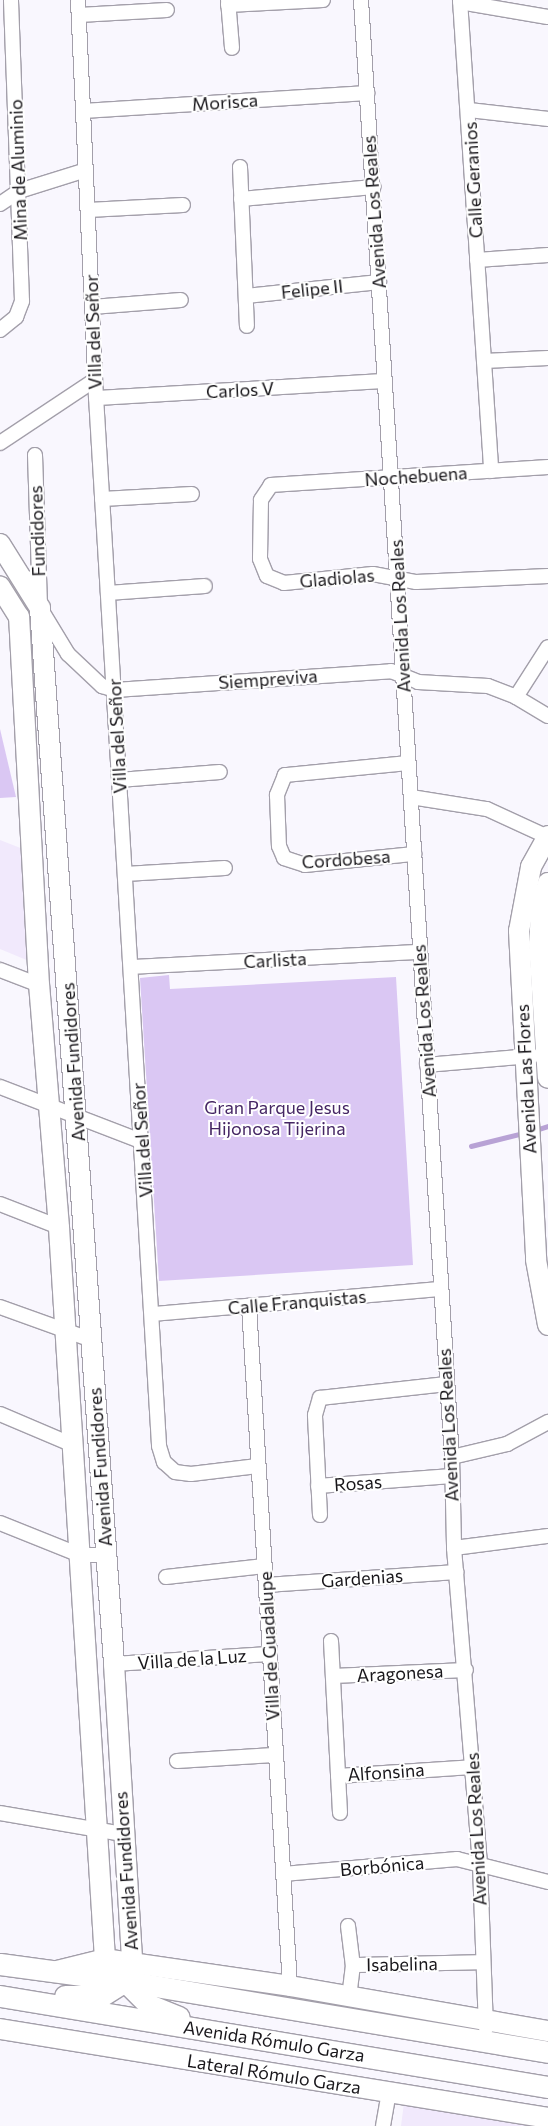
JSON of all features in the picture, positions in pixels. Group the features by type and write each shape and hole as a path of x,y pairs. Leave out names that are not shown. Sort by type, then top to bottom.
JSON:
{"main road":[{"name":"Avenida Rómulo Garza","path":"0,1964 55,1972 128,1972 548,2052"},
{"path":"0,1988 90,1998 109,1994 128,1972 140,1998 161,2011 244,2029 275,2040"},
{"name":"Avenida Rómulo Garza","path":"0,1996 275,2040 548,2087"}],"street":[{"name":"Mina de Aluminio","path":"0,330 16,317 22,301 12,0"},
{"name":"Villa del Señor","path":"78,0 96,398 141,1141 154,1314 160,1446 170,1469 191,1474 258,1466"},
{"path":"232,48 228,2 323,0"},
{"name":"Avenida Los Reales","path":"361,0 452,1457 454,1548 458,1572 480,1865 482,1962 486,2020 485,2041"},
{"path":"460,1 548,17"},
{"name":"Calle Geranios","path":"460,1 469,110 491,471"},
{"path":"79,15 167,10"},
{"name":"Morisca","path":"84,111 367,94"},
{"path":"469,110 548,119"},
{"path":"240,167 247,326"},
{"path":"0,204 19,191 86,170"},
{"path":"241,199 373,187"},
{"path":"88,210 182,205"},
{"path":"478,260 548,255"},
{"name":"Felipe II","path":"246,296 379,282"},
{"path":"92,307 181,300"},
{"path":"484,361 548,358"},
{"path":"0,443 95,380"},
{"name":"Carlos V","path":"96,398 384,381"},
{"name":"Fundidores","path":"35,455 40,608"},
{"name":"Nochebuena","path":"284,482 391,478 548,467"},
{"name":"Gladiolas","path":"284,482 266,488 261,500 260,559 272,580 291,582 373,574 416,582 548,576"},
{"path":"102,498 192,494"},
{"name":"Avenida Fundidores","path":"0,544 40,608 114,1664 128,1972"},
{"path":"108,593 206,586"},
{"name":"Avenida Fundidores","path":"0,587 19,617 39,985 47,1107 59,1227 105,1959 128,1972"},
{"path":"19,617 40,608 78,667 102,686 114,690"},
{"path":"516,697 548,647"},
{"name":"Siempreviva","path":"114,690 385,671 427,683 488,686 516,697 548,716"},
{"name":"Cordobesa","path":"408,763 290,772 281,780 277,795 279,846 289,862 305,865 414,854"},
{"path":"119,780 220,772"},
{"path":"411,797 487,809 548,837"},
{"name":"Avenida Las Flores","path":"548,837 529,876 519,931 526,1057 541,1225 541,1295 548,1326"},
{"path":"125,874 225,868"},
{"name":"Avenida Las Flores","path":"548,883 539,926 545,964 548,1078"},
{"name":"Carlista","path":"131,967 419,952"},
{"path":"0,970 39,985"},
{"path":"427,1065 547,1056"},
{"path":"0,1087 47,1107 141,1141"},
{"path":"0,1204 59,1227"},
{"name":"Calle Franquistas","path":"154,1314 441,1289"},
{"name":"Villa de Guadalupe","path":"249,1306 274,1755 290,1986"},
{"path":"0,1307 65,1333 92,1340"},
{"name":"Rosas","path":"446,1384 333,1394 317,1402 318,1486 452,1476"},
{"path":"0,1414 73,1445"},
{"path":"452,1457 507,1444 548,1422"},
{"path":"318,1486 320,1516"},
{"path":"0,1523 80,1555 105,1555"},
{"path":"454,1548 548,1536"},
{"path":"166,1577 264,1566"},
{"name":"Gardenias","path":"266,1586 458,1572"},
{"name":"Alfonsina","path":"331,1641 338,1776 472,1767"},
{"name":"Villa de la Luz","path":"114,1664 269,1654"},
{"name":"Aragonesa","path":"333,1676 466,1670"},
{"path":"177,1761 274,1755"},
{"path":"338,1776 340,1813"},
{"path":"0,1813 123,1834"},
{"name":"Borbónica","path":"282,1874 457,1859 548,1882"},
{"path":"348,1926 353,1965"},
{"path":"55,1972 105,1959"},
{"name":"Isabelina","path":"349,1996 353,1965 482,1962"},
{"path":"128,1972 290,1986 548,2031"},
{"name":"Lateral Rómulo Garza","path":"0,2029 548,2118"},
{"path":"383,2126 389,2092"}],"shaded area":[{"path":"0,840 23,849 29,961 0,949"},
{"path":"404,2103 542,2126 401,2126"}],"green space":[{"path":"0,729 16,797 0,798"},
{"name":"Gran Parque Jesus Hijonosa Tijerina","path":"169,975 170,989 396,977 413,1265 159,1281 140,978"}],"waterway":[{"path":"536,1130 548,1126"},
{"path":"471,1146 523,1133"}]}
